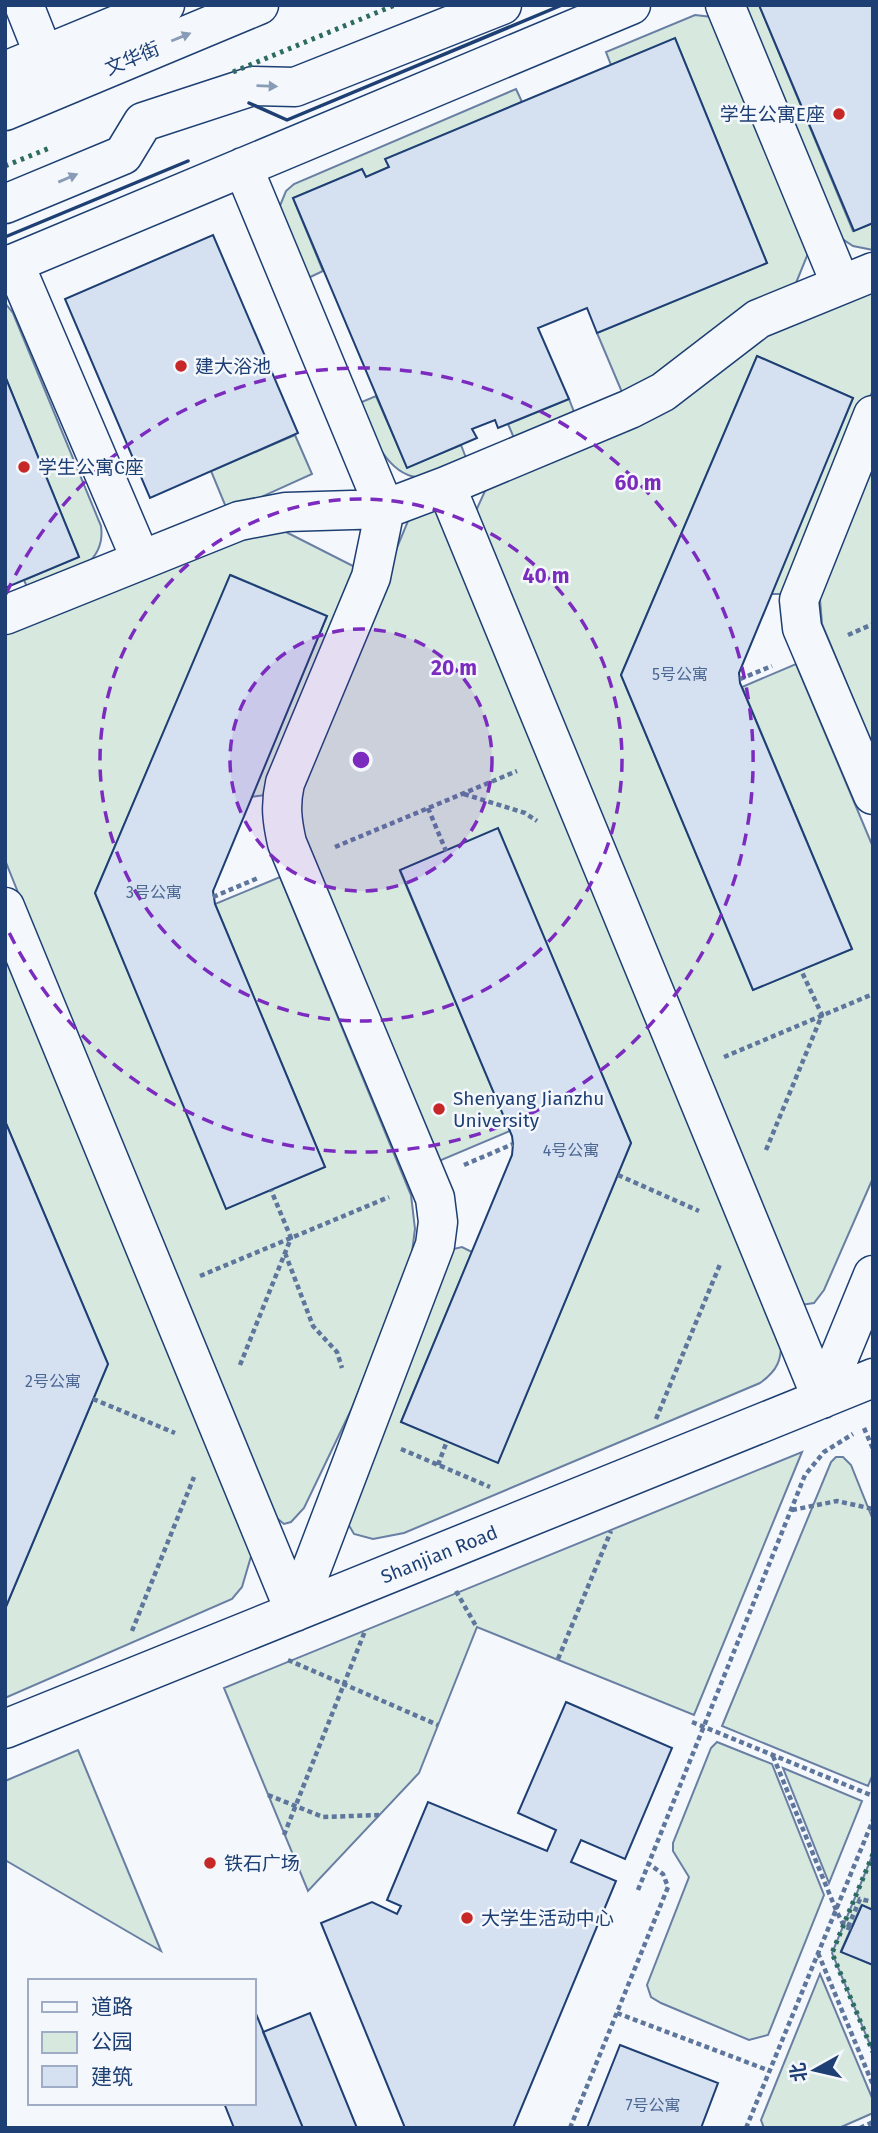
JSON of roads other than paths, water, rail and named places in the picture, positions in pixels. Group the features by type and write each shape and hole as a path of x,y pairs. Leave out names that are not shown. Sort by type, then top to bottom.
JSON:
{"street":[{"path":"24,5 51,72"},
{"name":"文华街","path":"5,111 51,72 107,33 165,5"},
{"name":"文华街","path":"107,33 259,5"},
{"path":"5,204 123,155 144,122 253,86 295,87 502,5"},
{"path":"141,560 10,265 631,5"},
{"path":"5,615 239,521 263,515 386,509 446,486 652,398 758,319 857,279 725,5"},
{"name":"文华街","path":"5,71 51,72"},
{"path":"243,167 386,509 372,577 285,783 280,804 282,823 435,1198 438,1222 435,1245 295,1612"},
{"path":"873,415 799,600 802,628 873,795"},
{"path":"446,486 687,1072 744,1223 822,1399"},
{"path":"5,907 295,1612"},
{"path":"822,1399 873,1275"},
{"name":"Shanjian Road","path":"5,1729 873,1378"}],"place":[{"name":"学生公寓E座","path":"839,114"},
{"name":"建大浴池","path":"181,366"},
{"name":"学生公寓C座","path":"24,467"},
{"name":"Shenyang Jianzhu University","path":"439,1109"},
{"name":"铁石广场","path":"210,1863"},
{"name":"大学生活动中心","path":"467,1918"}]}
